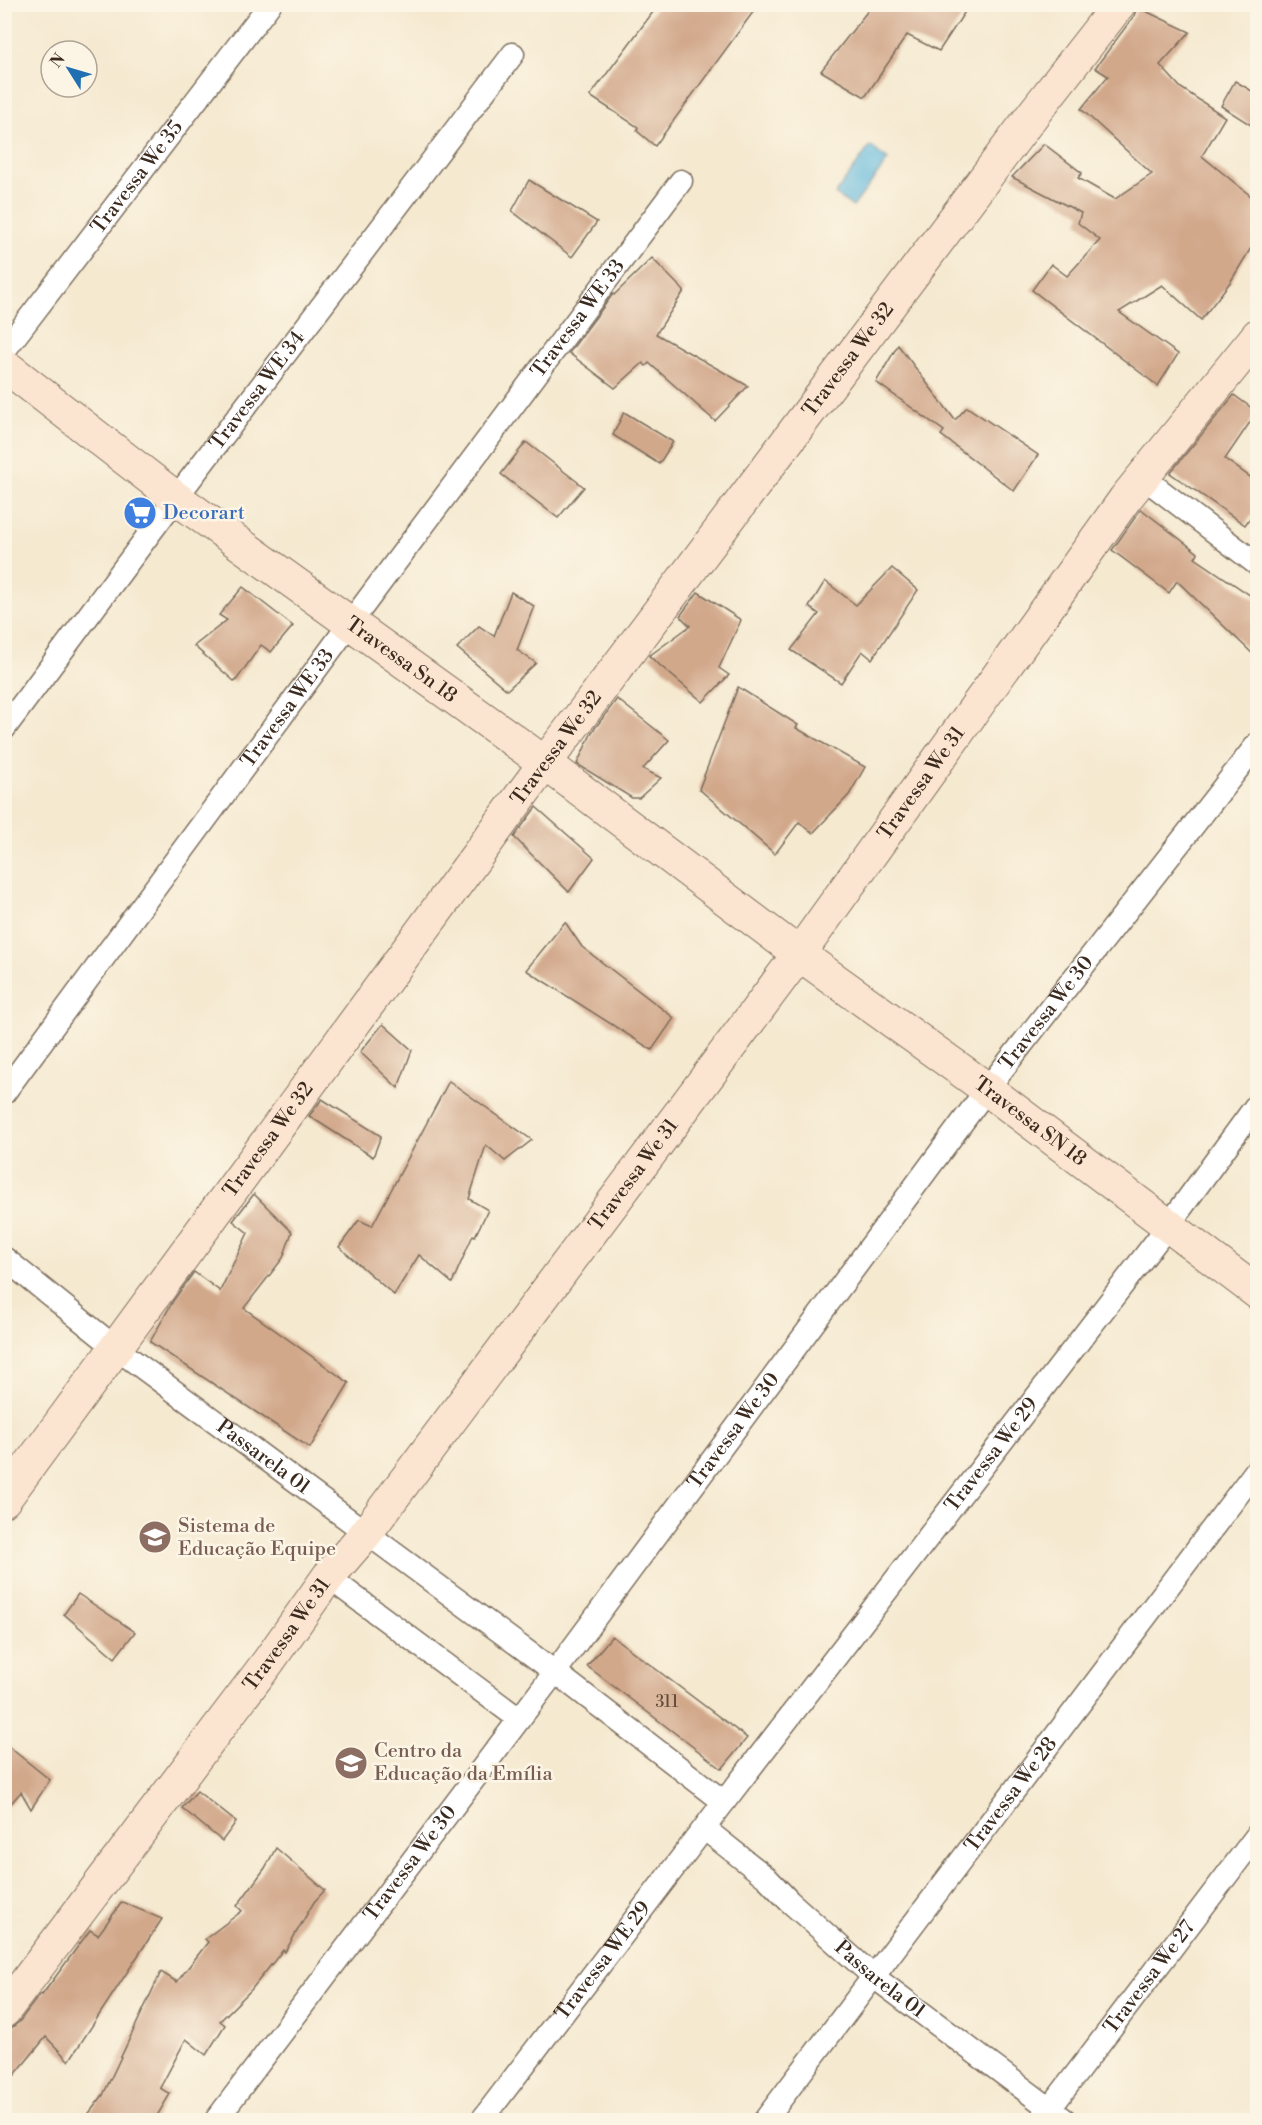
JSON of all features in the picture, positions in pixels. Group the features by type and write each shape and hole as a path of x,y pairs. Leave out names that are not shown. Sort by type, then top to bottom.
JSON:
{"street":[{"name":"Travessa We 35","path":"4,351 270,4"},
{"name":"Travessa We 32","path":"4,1500 545,763 1034,113 1119,4"},
{"name":"Travessa WE 34","path":"4,729 513,54"},
{"name":"Travessa WE 33","path":"4,1093 351,622 681,180"},
{"name":"Travessa We 31","path":"4,2011 268,1662 328,1577 366,1533 799,954 1125,499 1257,334"},
{"name":"Travessa Sn 18","path":"4,365 176,498 545,763 799,954"},
{"path":"1144,478 1257,566"},
{"name":"Travessa We 30","path":"216,2121 555,1672 987,1089 1257,743"},
{"name":"Travessa SN 18","path":"799,954 987,1089 1257,1293"},
{"name":"Travessa We 29","path":"724,1802 1168,1226 1257,1104"},
{"name":"Passarela 01","path":"4,1258 117,1349 555,1672 724,1802"},
{"name":"Travessa We 28","path":"765,2121 1257,1468"},
{"path":"328,1577 519,1719"},
{"name":"Travessa WE 29","path":"482,2121 724,1802"},
{"name":"Passarela 01","path":"705,1829 766,1878 874,1977 1052,2117"},
{"name":"Travessa We 27","path":"1052,2117 1257,1834"}],"water":[{"path":"870,146 888,160 853,207 835,194"}],"building":[{"path":"659,4 759,4 655,146 637,131 638,127 590,96"},
{"path":"873,4 970,4 939,51 907,35 865,97 821,71"},
{"path":"1137,7 1190,32 1160,65 1181,88 1225,117 1202,156 1257,201 1257,238 1231,281 1201,320 1162,285 1119,312 1178,354 1158,386 1032,290 1051,264 1067,276 1100,240 1078,223 1081,213 1012,177 1044,144 1082,173 1078,178 1115,199 1152,174 1081,109 1108,76 1095,68 1134,16"},
{"path":"1235,81 1257,94 1257,129 1221,106"},
{"path":"529,180 597,222 572,257 512,211"},
{"path":"652,258 684,291 656,334 748,386 715,421 649,363 646,366 643,363 615,388 569,353 613,294"},
{"path":"898,345 955,420 967,407 1038,455 1014,491 941,435 944,431 876,382"},
{"path":"1234,395 1257,412 1225,459 1257,482 1257,508 1245,525 1170,473"},
{"path":"624,412 673,442 659,464 613,435"},
{"path":"526,442 584,487 558,518 501,474"},
{"path":"1141,509 1198,553 1195,558 1257,600 1257,658 1177,581 1169,593 1112,550"},
{"path":"892,568 918,590 872,659 862,651 841,683 791,650 819,614 809,607 825,581 856,605"},
{"path":"243,587 293,626 271,652 261,645 235,682 194,646 227,620 219,615"},
{"path":"511,592 534,606 517,650 536,663 507,690 457,648 479,626 494,636"},
{"path":"698,592 741,620 719,668 729,675 703,702 649,656 690,626 680,616"},
{"path":"738,687 798,725 796,728 865,767 849,795 813,833 799,822 775,854 699,789"},
{"path":"617,699 669,740 643,769 661,778 639,798 632,798 577,764 592,732"},
{"path":"536,807 594,858 569,892 514,837"},
{"path":"565,922 582,947 674,1018 652,1050 526,970"},
{"path":"383,1024 412,1050 398,1088 360,1052"},
{"path":"449,1081 532,1140 505,1161 486,1145 469,1199 488,1210 475,1236 473,1235 452,1283 419,1255 394,1295 339,1247 359,1220 372,1226"},
{"path":"322,1099 381,1136 373,1157 309,1116"},
{"path":"254,1194 292,1232 283,1258 244,1308 349,1383 310,1448 150,1342 173,1301 194,1272 220,1291 248,1233 233,1221"},
{"path":"78,1594 135,1632 115,1658 64,1614"},
{"path":"612,1636 747,1738 722,1769 587,1666"},
{"path":"4,1743 50,1780 31,1809 21,1792 4,1811"},
{"path":"197,1791 236,1822 222,1841 182,1808"},
{"path":"276,1848 325,1890 314,1902 285,1952 283,1950 251,1990 220,2021 225,2025 206,2055 186,2039 160,2088 170,2094 154,2121 83,2121 103,2095 161,1972 177,1982 208,1942 205,1939 242,1911 237,1906 265,1868"},
{"path":"122,1902 162,1919 69,2061 46,2037 4,2088 4,2036 19,2022 40,1994 42,1995 90,1930 98,1935"}],"place":[{"name":"Decorart","path":"140,513"},
{"name":"Sistema de Educação Equipe","path":"155,1537"},
{"name":"Centro da Educação da Emília","path":"351,1763"}]}
